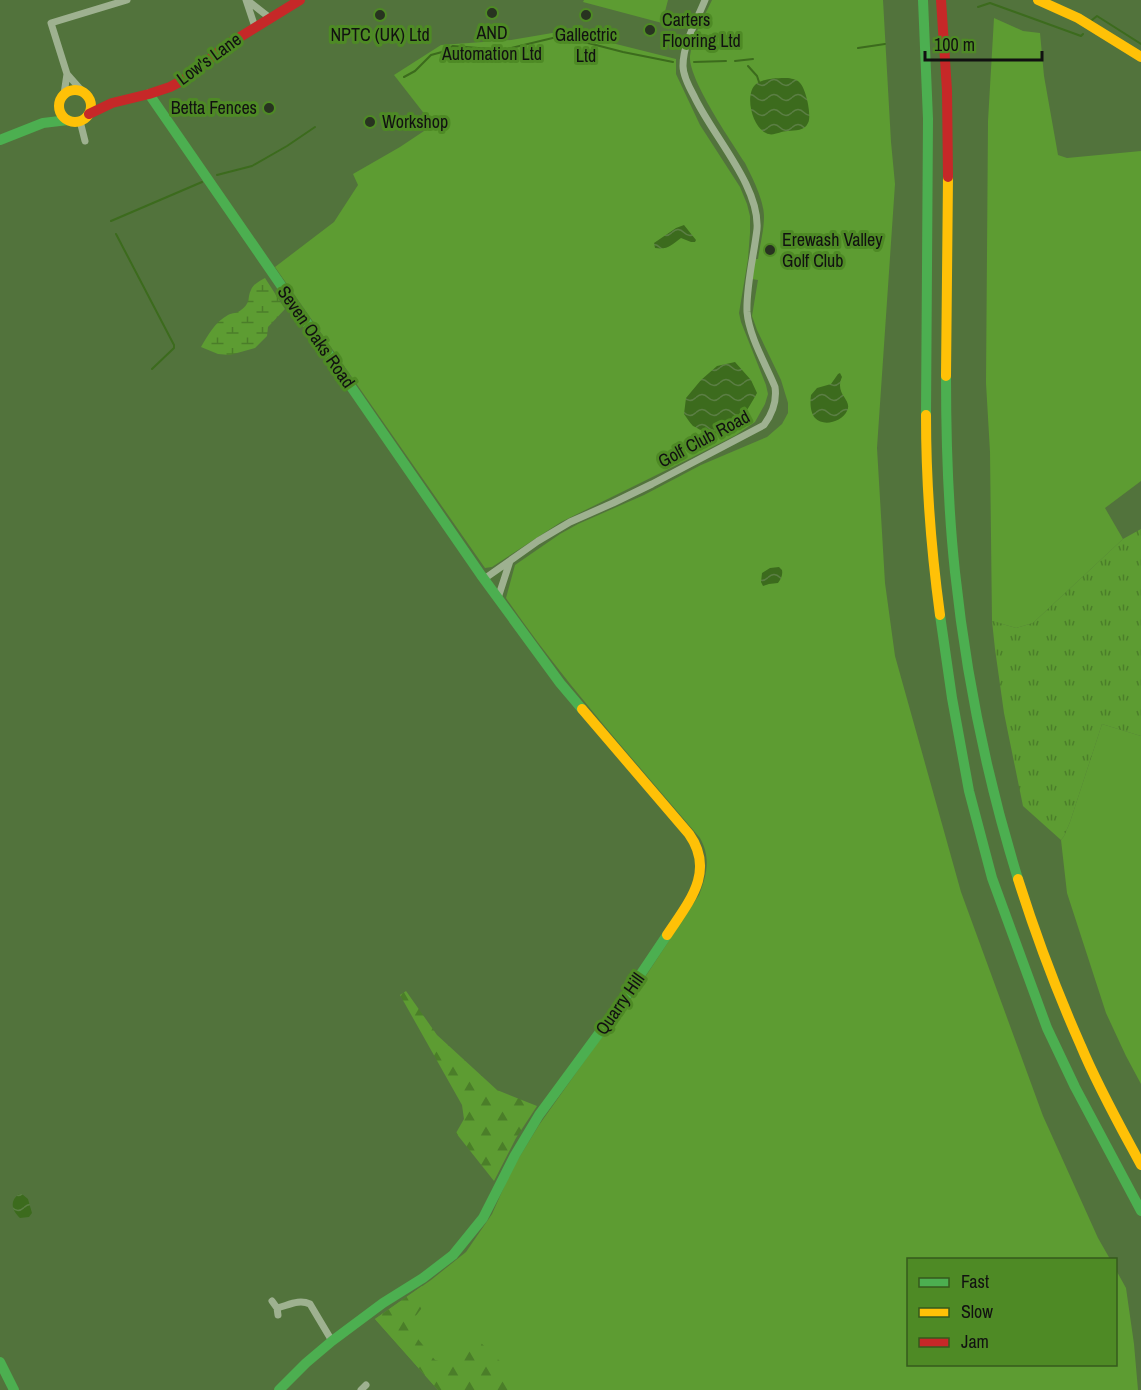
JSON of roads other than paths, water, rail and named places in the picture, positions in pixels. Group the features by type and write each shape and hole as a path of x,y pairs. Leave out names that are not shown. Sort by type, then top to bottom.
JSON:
{"main road":[{"name":"Low's Lane","path":"80,121 112,103 170,87 187,78 213,56 255,27 300,0"},
{"path":"923,0 928,119 927,467 934,569 954,709 969,791 989,867 1025,970 1047,1028 1075,1087 1141,1211"},
{"path":"941,0 948,143 947,473 955,581 970,682 995,801 1014,868 1036,932 1082,1049 1109,1107 1141,1165"},
{"path":"1038,0 1053,3 1141,57"},
{"name":"Low's Lane","path":"64,94 72,90 112,103"},
{"path":"43,123 59,107 64,94"},
{"path":"86,94 91,106 89,114"},
{"name":"Seven Oaks Road","path":"148,94 484,579"},
{"path":"59,107 63,117 76,122 80,121"},
{"path":"0,140 43,123 68,120"},
{"name":"Quarry Hill","path":"281,1389 332,1341 383,1303 430,1273 453,1255 471,1234 483,1218 515,1155 539,1115 660,946 692,897 699,876 701,863 699,852 689,834 560,683 484,579"},
{"path":"0,1362 14,1390"}],"street":[{"path":"64,94 67,74 51,23 127,0"},
{"path":"246,0 270,18"},
{"path":"246,0 255,27"},
{"name":"Golf Club Road","path":"484,579 570,522 652,484 764,425 775,406 775,387 756,342 747,312 758,219 756,207 732,159 700,109 684,73 685,51 705,0"},
{"path":"67,74 86,94"},
{"path":"80,121 85,141"},
{"path":"498,598 510,561"},
{"path":"272,1301 278,1312 300,1301 310,1304 332,1341"}],"water":[{"path":"795,79 802,86 809,109 808,123 800,130 769,134 761,130 751,110 752,89 763,81"},
{"path":"684,225 696,240 695,242 681,238 666,248 655,248 654,243"},
{"path":"735,362 751,380 757,393 748,409 728,430 720,433 711,433 693,426 684,414 686,398 717,366"},
{"path":"840,373 842,377 840,388 848,403 847,411 841,418 832,422 818,421 811,410 811,395 817,388 831,384"},
{"path":"779,567 782,574 778,583 763,586 762,573 770,568"},
{"path":"19,1194 28,1199 32,1213 29,1217 20,1218 15,1212 13,1203"}],"waterway":[{"path":"978,7 990,3 1081,36 1083,34"},
{"path":"1092,20 1097,16 1141,44"},
{"path":"404,77 415,71 431,55 453,46 503,50 561,36 673,62"},
{"path":"858,48 885,44"},
{"path":"735,61 753,59"},
{"path":"694,62 726,61"},
{"path":"748,66 759,82"},
{"path":"217,175 252,166 315,127"},
{"path":"111,221 202,182"},
{"path":"116,234 174,345 174,348 152,369"}],"place":[{"name":"AND Automation Ltd","path":"492,13"},
{"name":"NPTC (UK) Ltd","path":"380,15"},
{"name":"Gallectric Ltd","path":"586,15"},
{"name":"Carters Flooring Ltd","path":"650,30"},
{"name":"Betta Fences","path":"269,108"},
{"name":"Workshop","path":"370,122"},
{"name":"Erewash Valley Golf Club","path":"770,250"}]}
